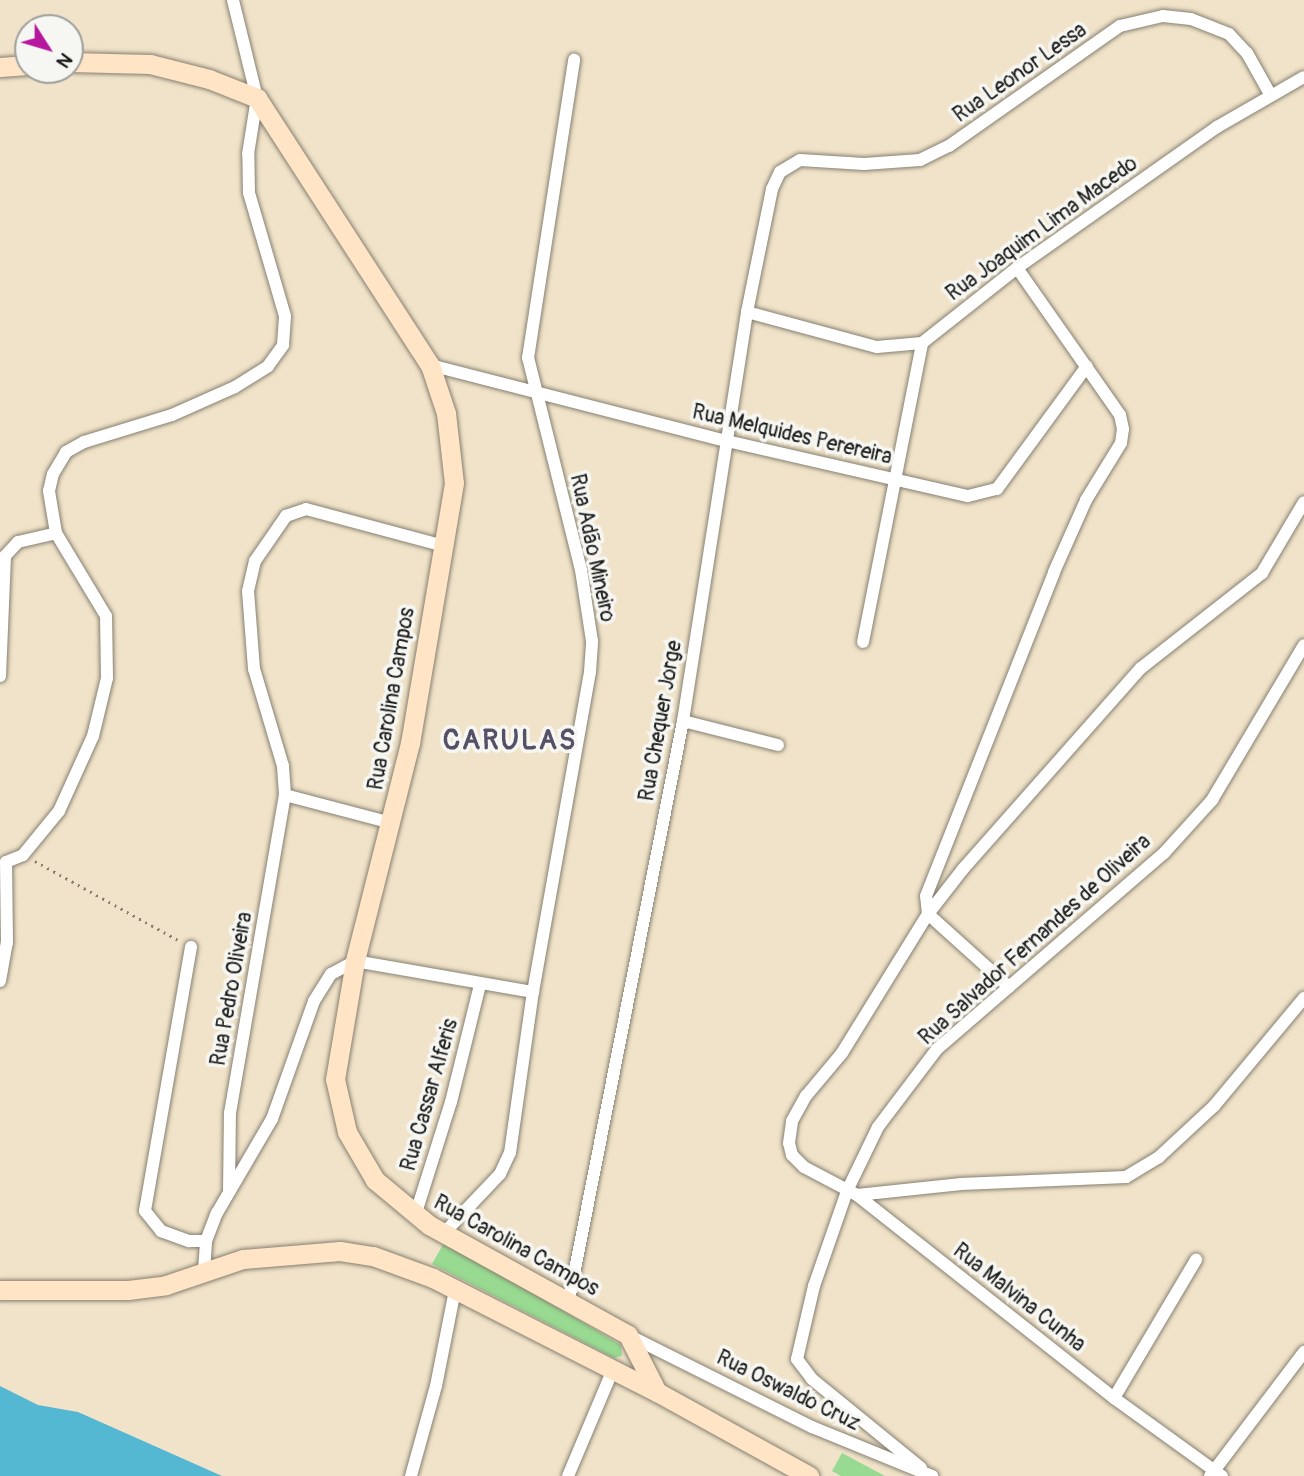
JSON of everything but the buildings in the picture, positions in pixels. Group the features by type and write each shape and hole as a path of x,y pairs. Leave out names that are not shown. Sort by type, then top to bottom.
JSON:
{"main road":[{"path":"84,62 150,64 209,79 257,98"},
{"name":"Rua Carolina Campos","path":"257,98 430,365 446,413 454,483 392,823 355,961 335,1079 347,1132 375,1180 415,1216 628,1335"},
{"path":"0,1290 128,1290 166,1285 243,1259 340,1251 401,1264 612,1372 657,1392 809,1476"},
{"path":"628,1335 657,1392"}],"street":[{"path":"0,981 7,943 3,861 23,855 39,840 74,783 93,736 107,678 106,616 55,533 50,491 52,474 66,452 216,398 268,366 283,345 286,329 249,193 248,154 257,98 233,0"},
{"name":"Rua Leonor Lessa","path":"800,160 864,164 920,160 949,146 1120,26 1163,16 1191,19 1229,34 1247,54 1270,94"},
{"name":"Rua Adão Mineiro","path":"445,1232 500,1174 510,1153 533,992 590,672 592,641 582,570 537,395 529,375 529,344 574,60"},
{"name":"Rua Joaquim Lima Macedo","path":"922,343 1017,268 1270,94 1304,77"},
{"name":"Rua Chequer Jorge","path":"569,1300 682,721 747,312 772,189 780,172 800,160"},
{"path":"1009,987 928,914 926,896 1054,572 1086,500 1121,443 1120,415 1017,268"},
{"path":"747,312 877,347 922,343 892,478 863,642"},
{"name":"Rua Melquides Perereira","path":"430,365 537,395 968,496 987,494 1017,466 1087,366"},
{"path":"928,914 1115,694 1141,668 1262,573 1304,502"},
{"name":"Rua Pedro Oliveira","path":"229,1191 230,1112 285,795 283,766 254,669 248,591 264,545 286,516 306,509 444,547"},
{"path":"0,676 5,556 18,541 55,533"},
{"name":"Rua Salvador Fernandes de Oliveira","path":"921,1468 812,1379 797,1359 814,1286 878,1127 937,1049 1164,853 1212,800 1304,645"},
{"path":"682,721 778,745"},
{"path":"285,795 392,823"},
{"name":"Rua Malvina Cunha","path":"928,914 842,1053 792,1121 792,1155 814,1174 852,1193 1215,1474"},
{"path":"191,947 145,1193 149,1220 176,1238 206,1241"},
{"path":"204,1271 206,1241 229,1191 272,1119 321,984 355,961 480,985 533,992"},
{"name":"Rua Cassar Alferis","path":"415,1216 451,1102 480,985"},
{"path":"852,1193 961,1184 1126,1177 1159,1157 1214,1107 1304,998"},
{"path":"1114,1398 1196,1260"},
{"path":"411,1476 436,1386 455,1290"},
{"name":"Rua Oswaldo Cruz","path":"628,1335 812,1427 921,1468 932,1476"},
{"path":"1215,1474 1304,1352"},
{"path":"568,1476 612,1372"}],"path":[{"path":"23,855 191,947"}],"green space":[{"path":"445,1241 621,1345 622,1356 614,1358 432,1264"},
{"path":"842,1453 885,1476 841,1476 832,1471"}],"water":[{"path":"0,1386 38,1405 78,1412 222,1476 0,1476"}],"district":[{"name":"CARULAS","path":"510,741"}]}
